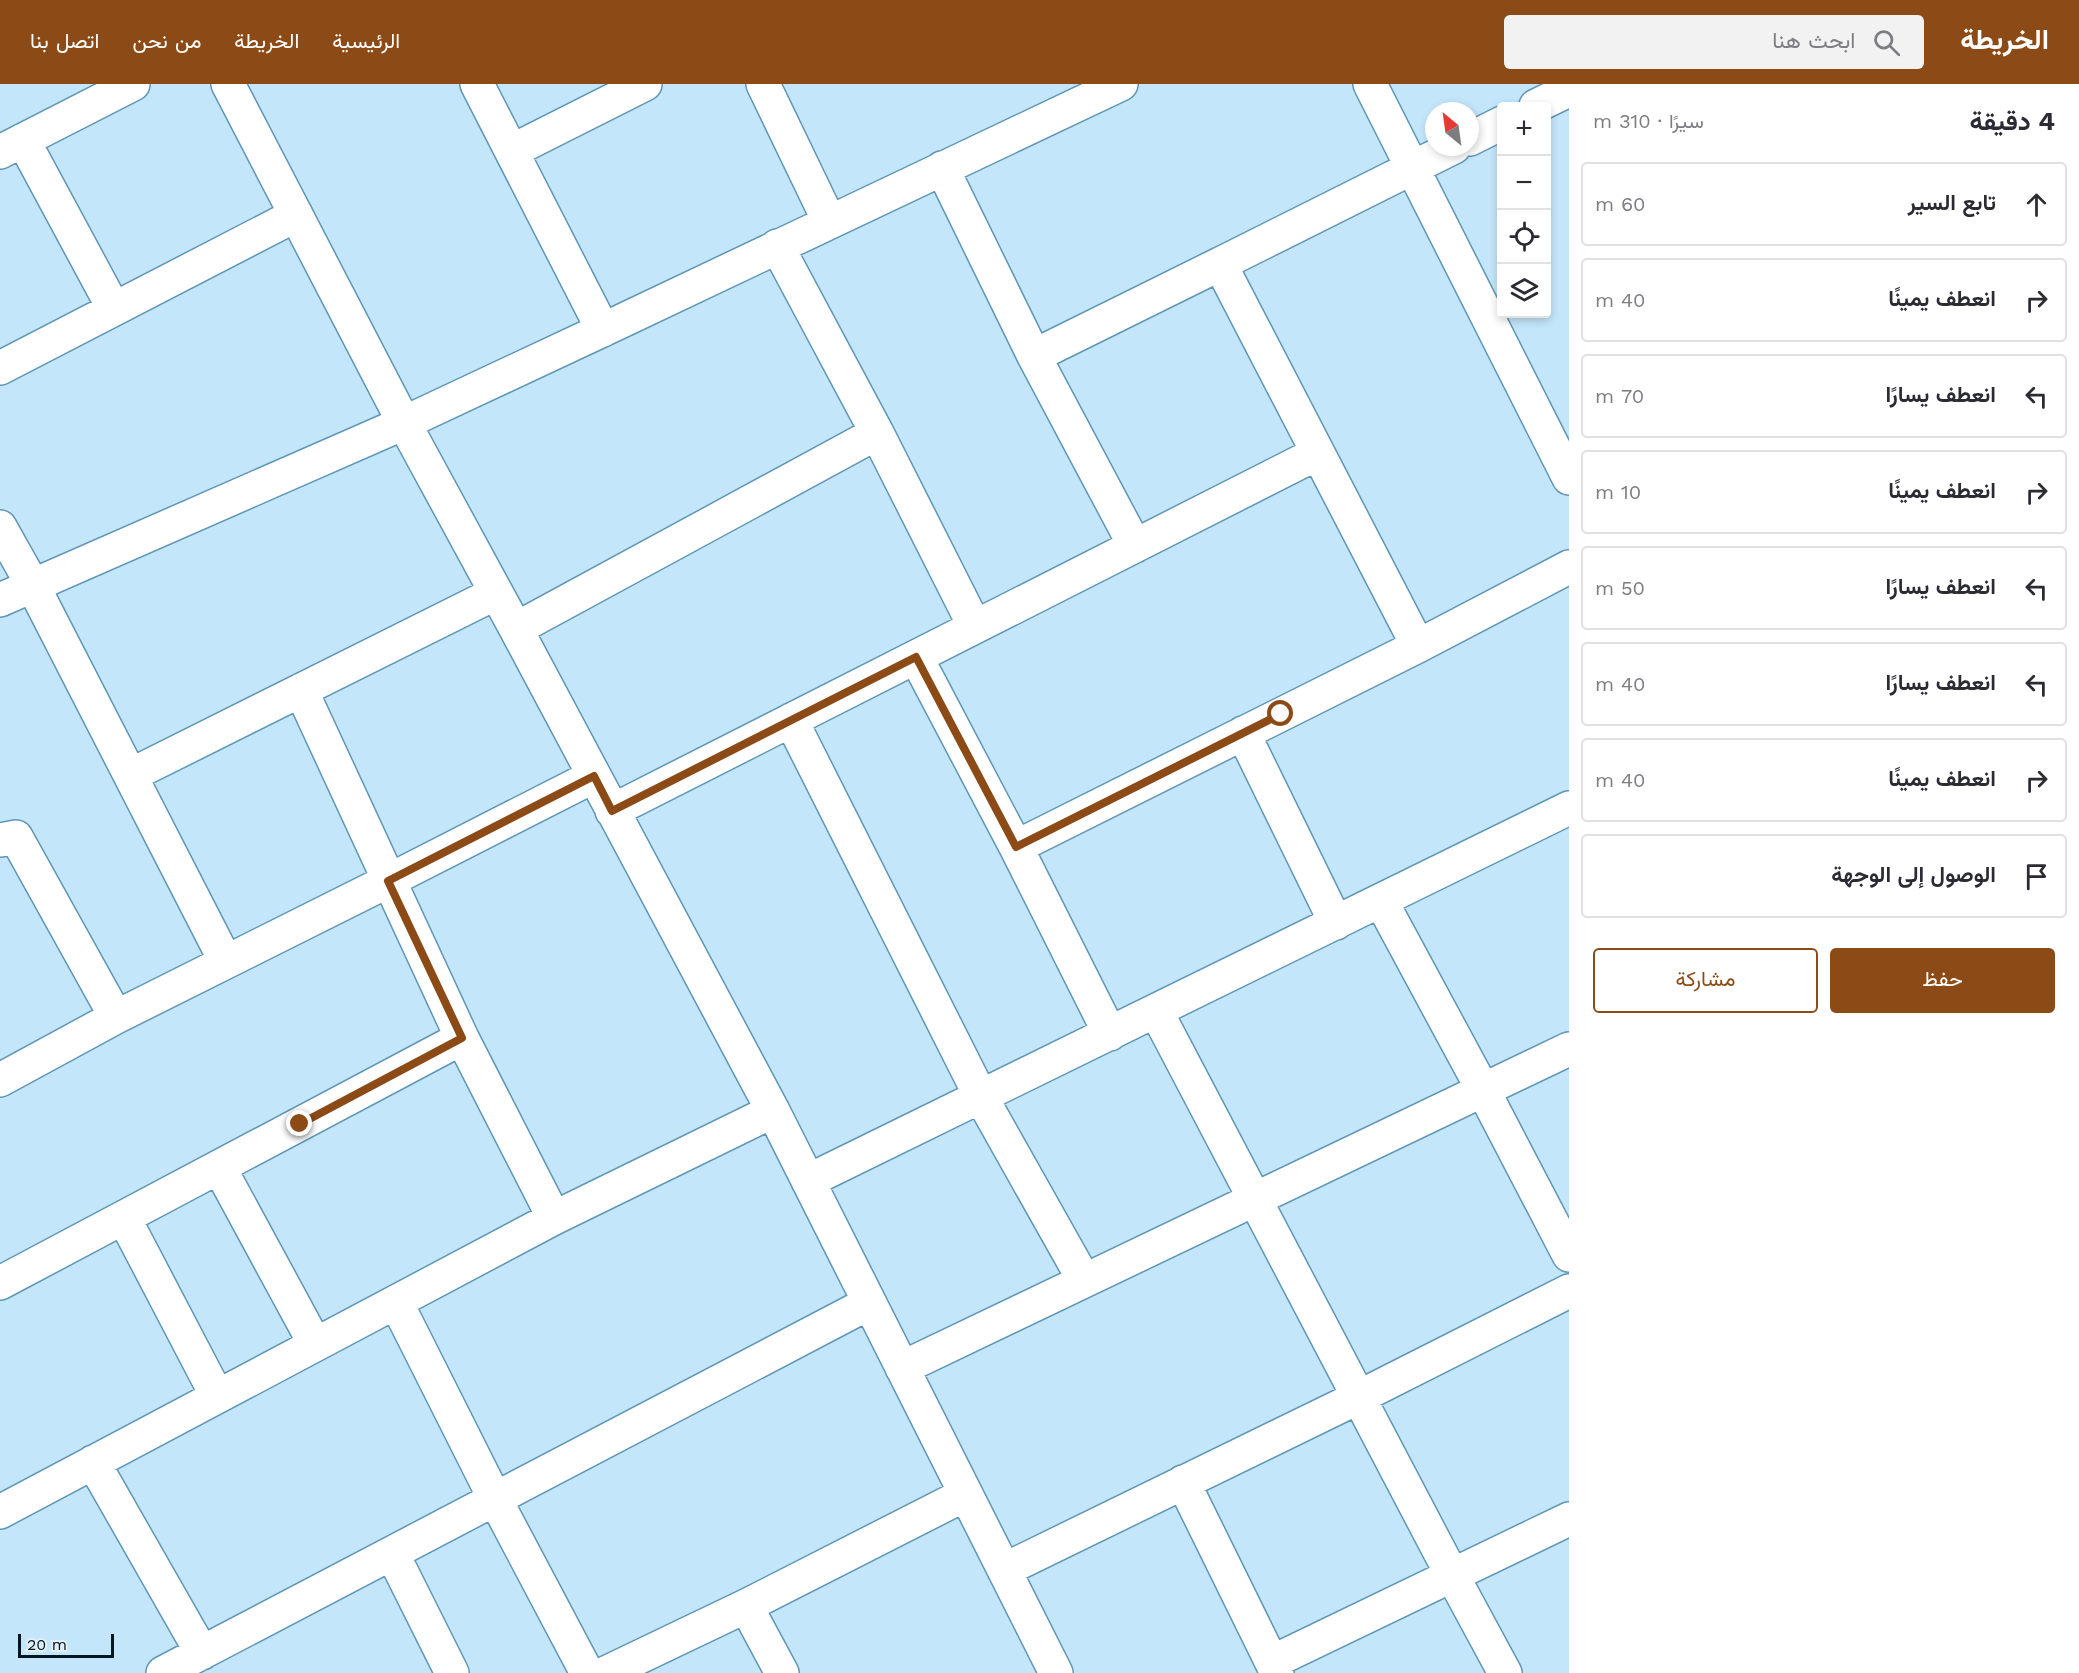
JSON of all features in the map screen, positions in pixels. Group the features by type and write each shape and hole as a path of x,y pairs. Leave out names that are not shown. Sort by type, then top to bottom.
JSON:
{"street":[{"path":"114,309 11,146 133,84"},
{"path":"228,84 404,423 773,1111 1056,1673"},
{"path":"477,84 603,330"},
{"path":"512,151 645,84"},
{"path":"763,84 829,221"},
{"path":"0,600 32,584 404,423 1121,84"},
{"path":"1370,84 1569,478"},
{"path":"1544,102 1569,90"},
{"path":"1479,134 1497,126"},
{"path":"1034,356 1436,156"},
{"path":"942,168 1034,356 1135,546"},
{"path":"0,368 296,216"},
{"path":"777,246 877,433 975,627"},
{"path":"1220,264 1418,646"},
{"path":"516,629 877,433"},
{"path":"612,811 1318,453"},
{"path":"0,527 32,584 226,962"},
{"path":"1016,847 1418,646 1569,567"},
{"path":"131,775 496,593"},
{"path":"916,657 1016,847 1110,1034"},
{"path":"301,690 462,1038 554,1218"},
{"path":"791,720 981,1097 1084,1281"},
{"path":"1243,733 1336,923"},
{"path":"0,1080 116,1017 594,776"},
{"path":"808,1181 1569,808"},
{"path":"0,840 16,837 116,1017"},
{"path":"1381,901 1569,1255"},
{"path":"1156,1011 1505,1673"},
{"path":"0,1283 462,1038"},
{"path":"902,1368 1569,1049"},
{"path":"0,1512 554,1218 773,1111"},
{"path":"219,1167 315,1344"},
{"path":"124,1218 217,1396"},
{"path":"1004,1570 1359,1397 1569,1291"},
{"path":"396,1302 495,1499 587,1673"},
{"path":"163,1673 869,1303"},
{"path":"93,1462 202,1653"},
{"path":"1183,1482 1274,1667 1452,1575 1569,1519"},
{"path":"606,1673 746,1606 966,1494"},
{"path":"392,1553 452,1673"},
{"path":"746,1606 782,1673"}],"route":[{"path":"300,1124 462,1038 388,881 594,776 612,811 916,657 1016,847 1281,714"}]}
